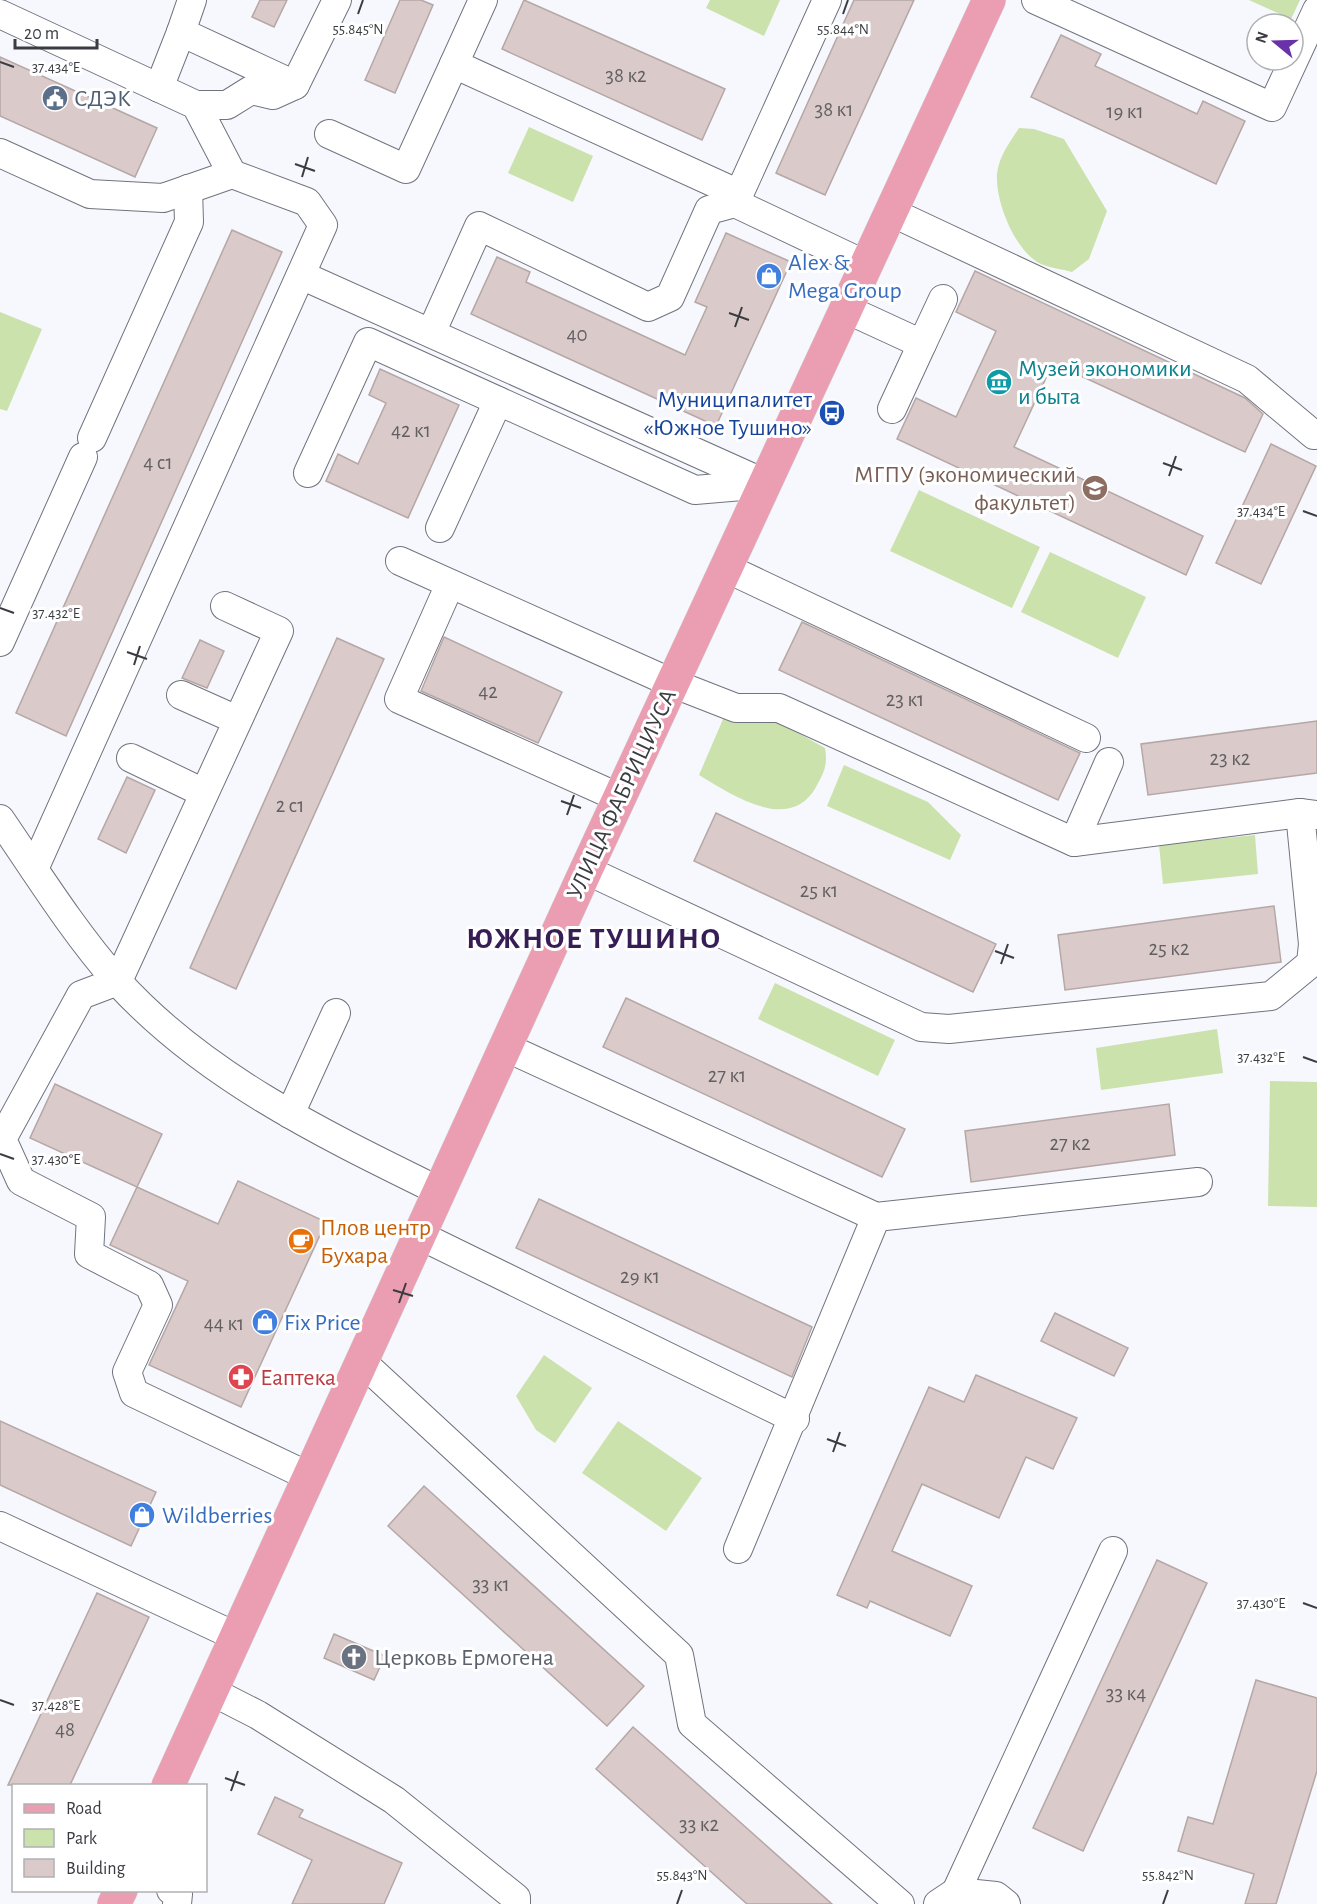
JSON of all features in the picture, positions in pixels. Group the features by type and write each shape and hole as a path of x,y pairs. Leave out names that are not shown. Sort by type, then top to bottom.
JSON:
{"main road":[{"name":"УЛИЦА ФАБРИЦИУСА","path":"168,1784 672,683 989,0"}],"street":[{"path":"159,88 192,0"},
{"path":"0,14 196,105 227,105 251,90 273,95 295,85 337,0"},
{"path":"329,134 406,169 483,0"},
{"path":"431,333 480,226 648,307 670,297 709,210 737,199 827,0"},
{"path":"1036,0 1272,107 1317,10"},
{"path":"181,32 295,85"},
{"path":"454,64 737,199 866,266"},
{"path":"196,105 231,174"},
{"path":"0,153 90,194 163,198 231,174 307,202 323,225 34,869"},
{"path":"0,642 189,222 188,189"},
{"path":"891,212 1247,379 1314,435"},
{"path":"301,275 765,483"},
{"path":"892,409 943,299"},
{"path":"846,309 922,344"},
{"path":"308,473 368,342 695,490 765,483"},
{"path":"440,528 498,401"},
{"path":"400,561 672,683 736,708 779,708 1074,842 1309,814 1313,944 1311,963 1271,996 949,1029 921,1027 586,870"},
{"path":"726,568 1086,738"},
{"path":"450,584 399,699 620,798"},
{"path":"225,606 279,631 118,981 81,995 2,1138 21,1181 91,1217 89,1254 148,1286 158,1305 127,1372 134,1392 308,1476"},
{"path":"182,695 237,720"},
{"path":"131,758 204,793"},
{"path":"1074,842 1109,762"},
{"path":"0,819 34,869 118,981 190,1046 229,1076 290,1114 439,1191"},
{"path":"290,1114 336,1013"},
{"path":"505,1047 876,1217 1198,1182"},
{"path":"738,1550 795,1419 876,1217"},
{"path":"419,1235 795,1419"},
{"path":"361,1361 679,1655 692,1725 900,1904"},
{"path":"0,1526 235,1636"},
{"path":"1006,1904 996,1896 947,1898 1113,1551"},
{"path":"211,1691 258,1714 394,1800 516,1898 516,1904"}],"green space":[{"path":"710,0 780,0 764,36 706,8"},
{"path":"1249,0 1300,0 1294,12 1276,12"},
{"path":"529,127 593,156 573,202 508,173"},
{"path":"1019,128 1034,129 1064,139 1107,211 1089,259 1072,272 1041,264 1032,258 1023,249 1008,225 999,198 997,174 1005,150"},
{"path":"0,312 42,329 7,411 0,409"},
{"path":"919,490 1040,547 1012,608 890,551"},
{"path":"1050,552 1146,597 1118,658 1021,612"},
{"path":"733,696 825,748 826,764 823,773 805,801 791,808 776,809 760,806 728,792 699,775"},
{"path":"844,765 928,802 961,835 950,860 827,806"},
{"path":"1255,835 1258,874 1163,884 1159,845"},
{"path":"775,983 895,1040 878,1076 758,1019"},
{"path":"1217,1029 1223,1073 1101,1090 1096,1048"},
{"path":"1270,1081 1317,1082 1317,1207 1268,1206"},
{"path":"544,1355 592,1388 555,1443 536,1430 516,1396"},
{"path":"618,1421 702,1478 666,1531 582,1473"}],"building":[{"path":"260,0 287,0 274,27 252,17"},
{"path":"400,0 421,0 433,5 395,93 365,80"},
{"path":"524,0 725,89 702,140 502,49"},
{"path":"854,0 914,0 825,195 776,173"},
{"path":"1061,35 1101,54 1095,66 1197,114 1203,101 1245,121 1216,184 1031,97"},
{"path":"0,57 157,128 135,177 0,116"},
{"path":"232,230 282,252 66,736 16,713"},
{"path":"726,233 791,262 716,426 471,314 497,257 530,272 526,282 685,355 707,307 695,302"},
{"path":"975,271 1245,398 1263,414 1245,452 1053,363 1014,447 1203,536 1186,575 897,439 916,398 956,417 996,331 956,312"},
{"path":"380,369 459,405 408,518 326,481 338,454 358,464 386,403 369,395"},
{"path":"1271,444 1316,466 1261,584 1216,563"},
{"path":"802,622 1080,753 1058,800 779,670"},
{"path":"444,637 562,692 538,743 421,691"},
{"path":"337,638 384,659 236,989 190,968"},
{"path":"200,640 224,651 207,688 182,678"},
{"path":"1317,721 1317,773 1148,795 1141,744"},
{"path":"127,777 155,790 126,853 98,839"},
{"path":"716,813 996,944 973,992 694,861"},
{"path":"1274,906 1281,962 1065,990 1058,935"},
{"path":"626,998 905,1129 882,1177 603,1047"},
{"path":"55,1084 162,1134 137,1187 30,1138"},
{"path":"1169,1104 1175,1155 971,1182 965,1131"},
{"path":"238,1181 326,1222 241,1407 149,1365 188,1281 110,1245 137,1187 218,1224"},
{"path":"539,1199 812,1327 792,1377 516,1248"},
{"path":"1055,1313 1128,1348 1114,1376 1041,1341"},
{"path":"976,1375 1077,1418 1053,1469 1026,1457 999,1518 922,1484 892,1551 972,1586 950,1636 870,1601 867,1608 837,1595 929,1387 964,1402"},
{"path":"0,1421 156,1492 131,1546 0,1485"},
{"path":"424,1486 644,1686 607,1726 388,1526"},
{"path":"1157,1560 1207,1583 1083,1851 1033,1828"},
{"path":"97,1593 149,1617 70,1784 8,1785"},
{"name":"Церковь Ермогена","path":"334,1634 385,1656 374,1680 324,1658"},
{"path":"1256,1680 1317,1698 1317,1771 1276,1904 1245,1904 1254,1874 1178,1851 1188,1817 1213,1824"},
{"path":"633,1727 832,1904 747,1904 596,1769"},
{"path":"275,1797 303,1810 299,1817 402,1863 384,1904 292,1904 312,1860 258,1834"}],"place":[{"name":"СДЭК","path":"55,98"},
{"name":"Alex & Mega Group","path":"769,276"},
{"name":"Музей экономики и быта","path":"999,382"},
{"name":"Муниципалитет «Южное Тушино»","path":"832,413"},
{"name":"МГПУ (экономический факультет)","path":"1095,488"},
{"name":"Плов центр Бухара","path":"301,1241"},
{"name":"Fix Price","path":"265,1322"},
{"name":"Еаптека","path":"241,1377"},
{"name":"Wildberries","path":"142,1515"},
{"name":"Церковь Ермогена","path":"354,1657"}],"district":[{"name":"ЮЖНОЕ ТУШИНО","path":"594,938"}]}
